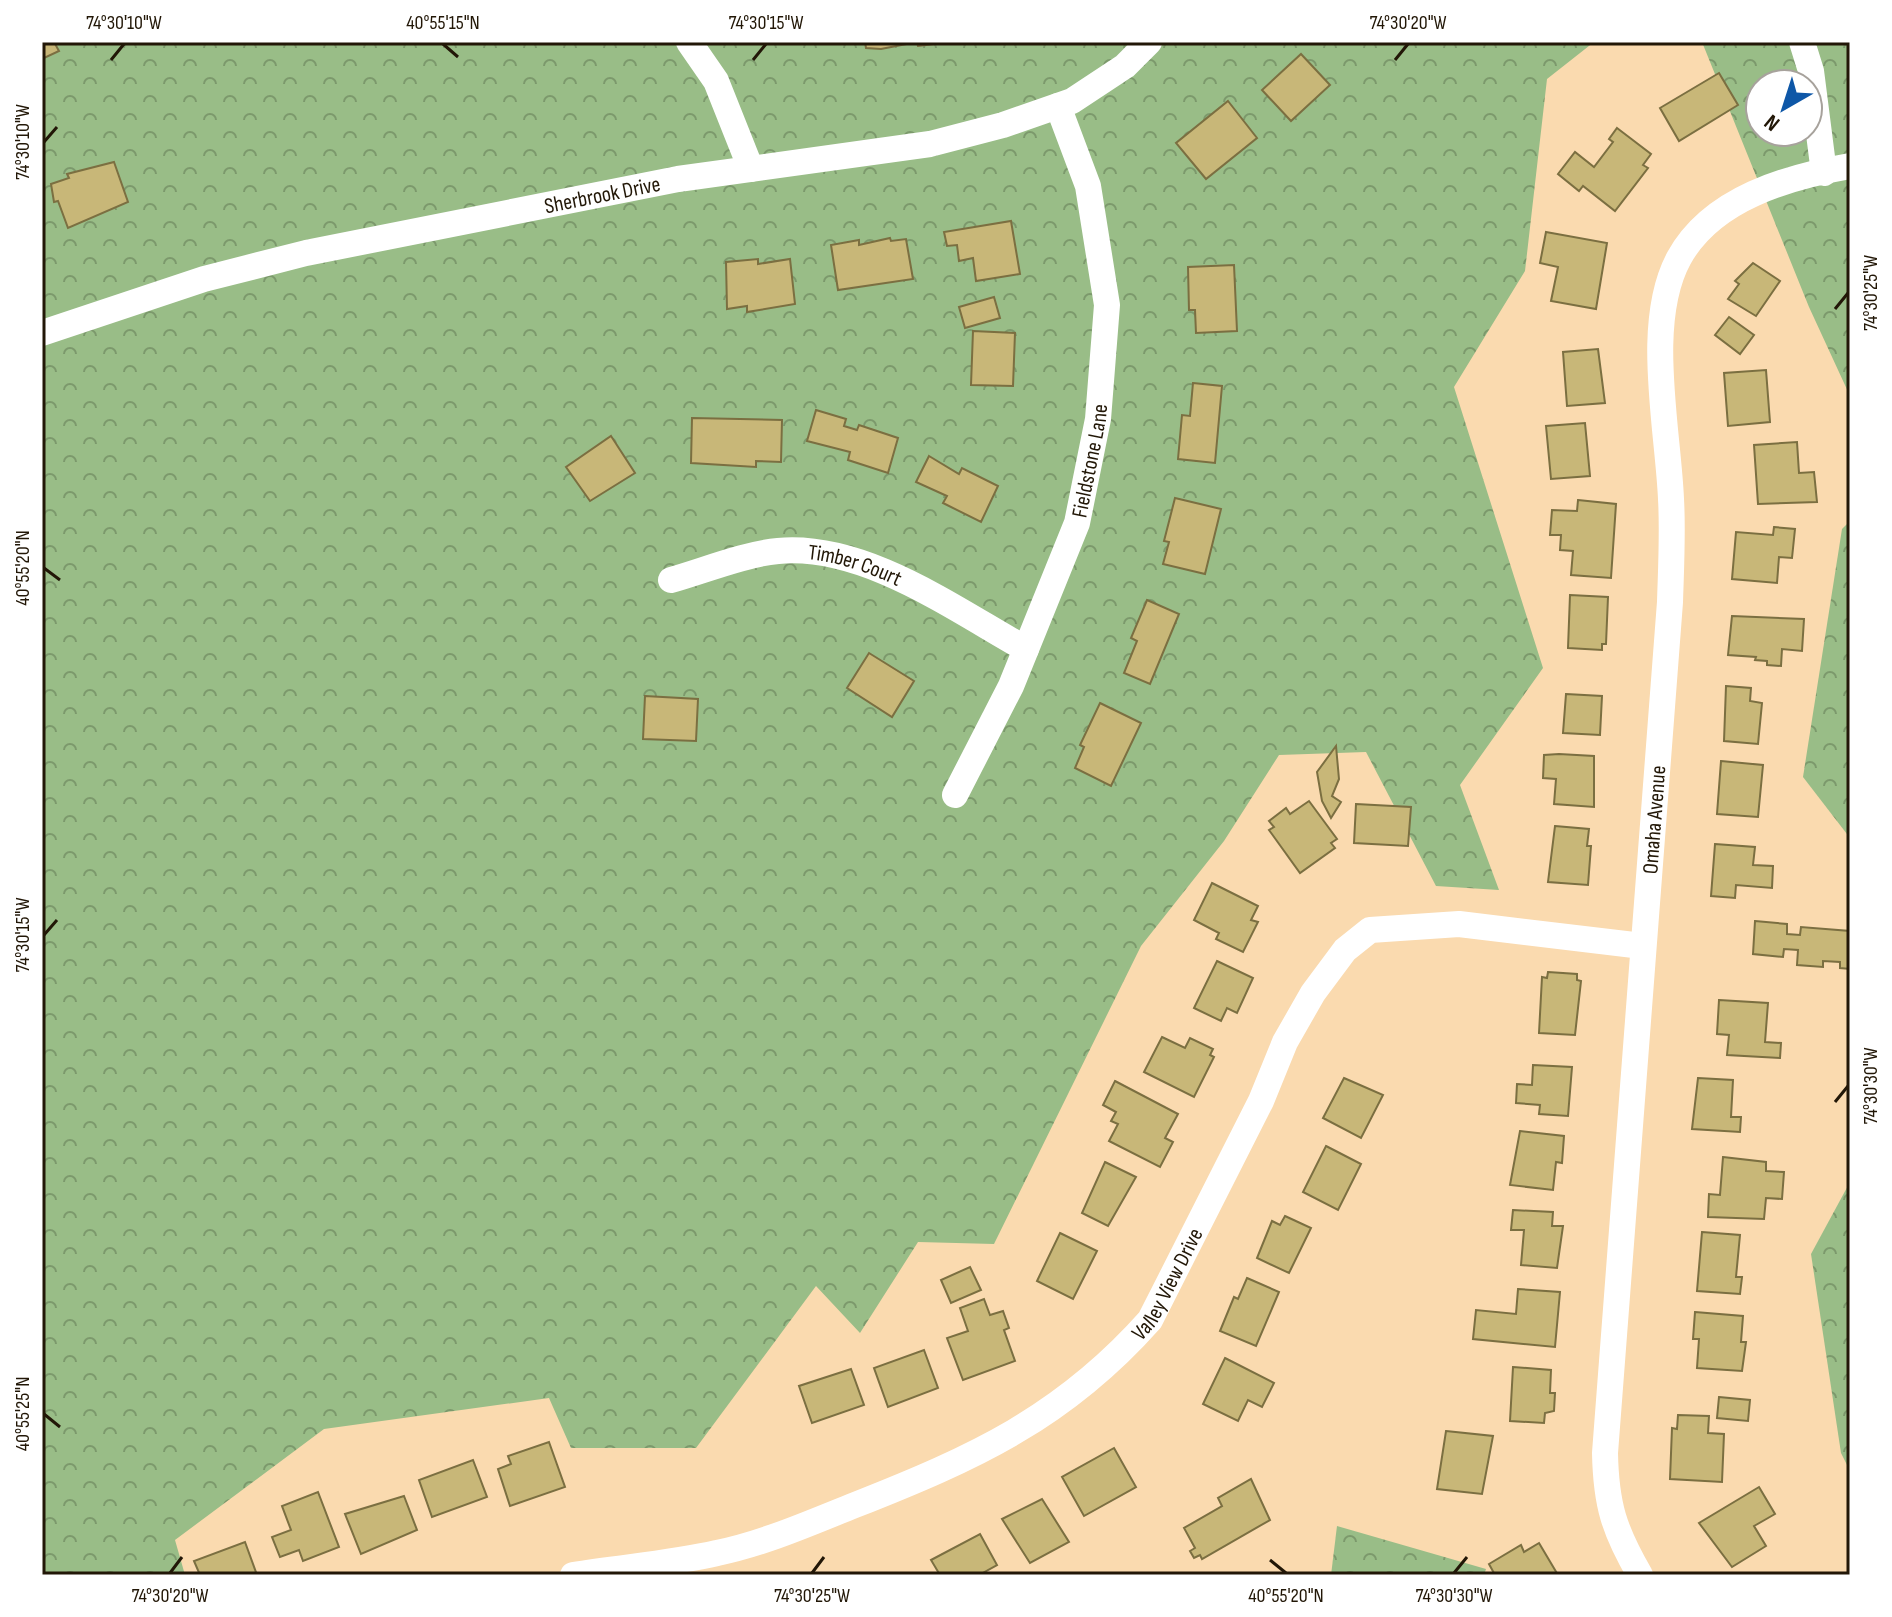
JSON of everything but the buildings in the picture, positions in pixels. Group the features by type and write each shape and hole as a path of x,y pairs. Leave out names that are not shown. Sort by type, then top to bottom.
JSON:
{"street":[{"path":"689,42 716,81 751,169"},
{"name":"Sherbrook Drive","path":"42,333 204,279 306,253 507,211 751,169 930,144 1003,125 1072,101 1125,66 1149,42"},
{"path":"1802,42 1838,169"},
{"name":"Fieldstone Lane","path":"955,795 1011,686 1077,523 1098,419 1107,305 1088,186 1058,106"},
{"name":"Omaha Avenue","path":"1640,1575 1622,1544 1606,1497 1605,1453 1634,1106 1643,942 1670,602 1672,501 1662,379 1662,313 1679,258 1711,218 1760,189 1838,169"},
{"name":"Timber Court","path":"671,580 778,551 850,558 912,585 1026,649"},
{"name":"Valley View Drive","path":"573,1575 655,1566 721,1552 784,1533 958,1464 1050,1412 1125,1348 1150,1320 1261,1101 1285,1042 1313,993 1345,950 1370,930 1459,924 1634,945 1643,942"}],"green space":[{"path":"42,42 1594,42 1547,79 1525,271 1454,387 1543,668 1460,785 1499,890 1436,886 1366,752 1279,755 1224,841 1141,946 994,1244 918,1242 860,1333 816,1286 696,1448 571,1448 549,1398 324,1429 175,1540 185,1575 42,1575"},
{"path":"1702,42 1850,42 1850,396 1809,307 1745,148 1824,148 1824,68 1744,68 1744,146"},
{"path":"1850,521 1850,838 1803,777 1842,529"},
{"path":"1850,1182 1850,1471 1841,1453 1811,1254"},
{"path":"1337,1526 1486,1569 1484,1575 1331,1575"}]}
